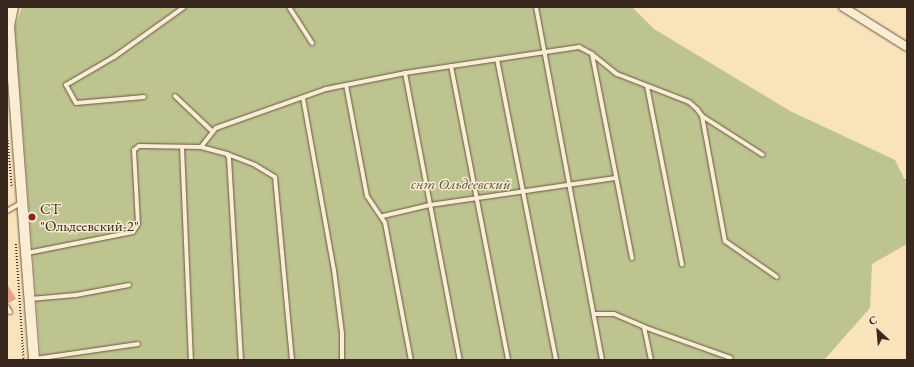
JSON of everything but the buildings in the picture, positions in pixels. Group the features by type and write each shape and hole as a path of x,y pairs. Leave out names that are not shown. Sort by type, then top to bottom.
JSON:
{"street":[{"path":"13,7 9,26 11,97 23,202 30,299 31,360"},
{"path":"843,7 907,47"}],"lane":[{"path":"144,98 76,103 66,85 114,57 184,7"},
{"path":"289,7 312,43"},
{"path":"536,7 543,52 595,314 602,360"},
{"path":"201,147 216,128 326,89 405,73 579,47 592,54 617,74 689,102 702,116 763,155"},
{"path":"592,54 615,178 632,258"},
{"path":"497,59 556,360"},
{"path":"451,66 508,358"},
{"path":"405,73 460,360"},
{"path":"346,85 367,196 372,206 383,216 411,360"},
{"path":"647,86 682,265"},
{"path":"175,96 213,132"},
{"path":"303,98 334,270 342,333 342,360"},
{"path":"702,116 725,241 776,277"},
{"path":"26,253 133,232 138,224 134,150 139,146 201,147 227,154 255,165 275,176 292,360"},
{"path":"182,147 191,360"},
{"path":"227,154 229,158 241,360"},
{"path":"383,216 430,205 570,186 615,178"},
{"path":"7,211 23,202"},
{"path":"30,299 76,295 129,285"},
{"path":"7,307 10,312"},
{"path":"595,314 614,314 644,327 731,358"},
{"path":"644,327 651,360"},
{"path":"31,360 138,344"}],"path":[{"path":"7,131 12,192"},
{"path":"16,238 31,360"}],"green space":[{"name":"снт Ольдеевский","path":"22,7 632,7 654,29 790,111 895,160 907,185 907,244 872,264 870,308 824,360 41,360 15,27"}],"place":[{"name":"СТ \"Ольдеевский-2\"","path":"32,217"}]}
